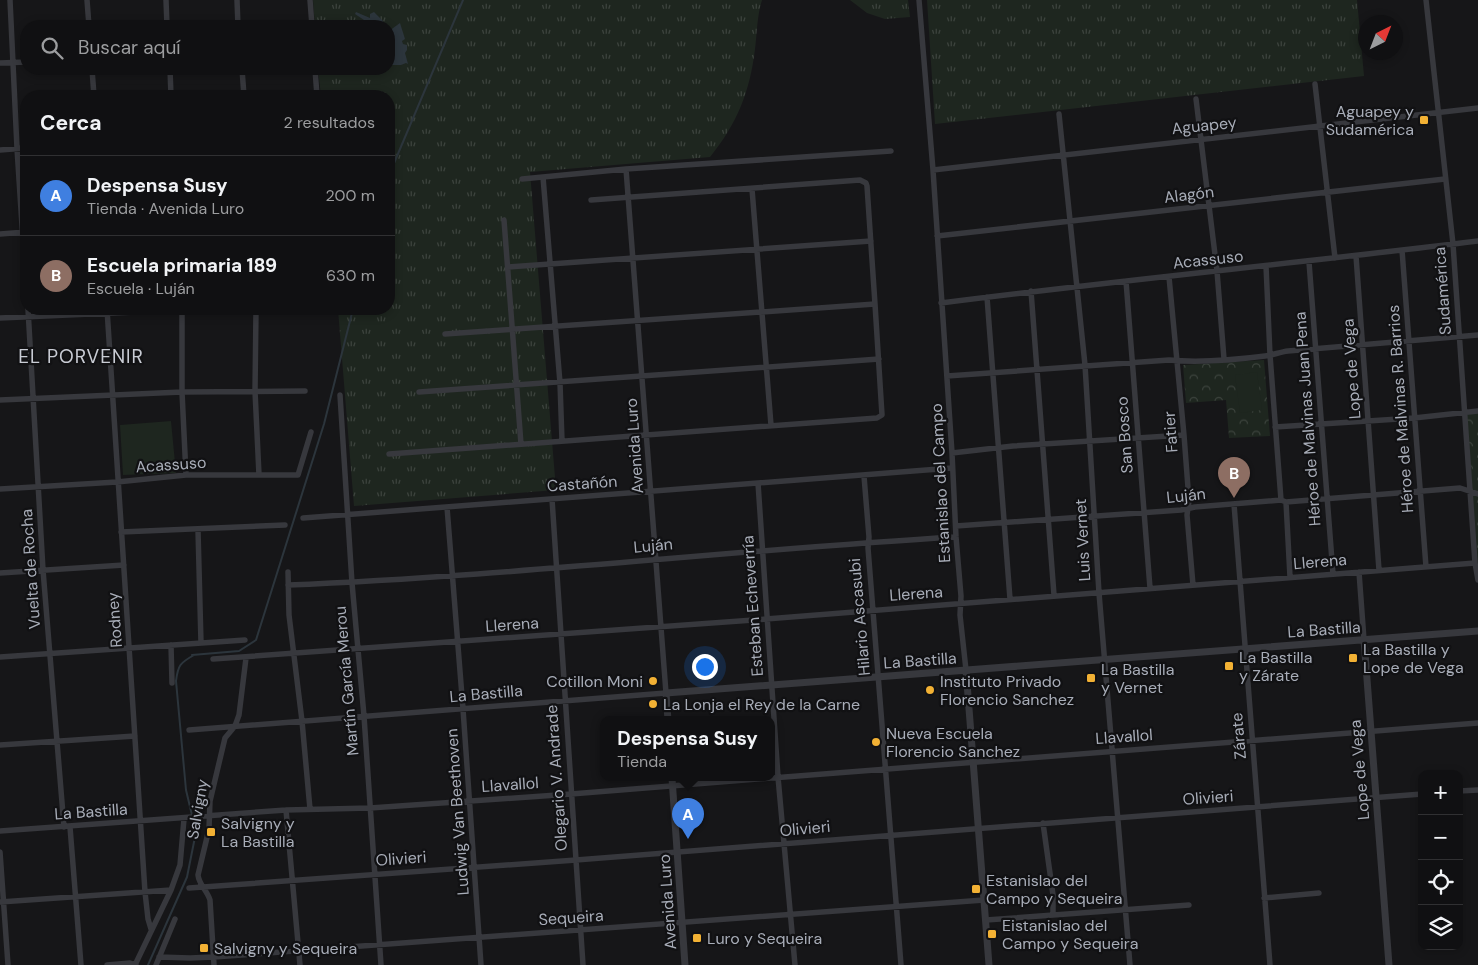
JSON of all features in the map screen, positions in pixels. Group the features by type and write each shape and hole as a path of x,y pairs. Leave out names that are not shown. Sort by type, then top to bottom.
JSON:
{"street":[{"path":"10,0 20,184"},
{"path":"87,0 89,20"},
{"path":"166,0 167,20"},
{"path":"237,0 238,20"},
{"path":"310,0 312,20"},
{"name":"Estanislao del Campo","path":"919,0 933,170 956,537 962,596 960,615 989,965"},
{"name":"Sudamérica","path":"1426,0 1453,244 1475,563 1478,580"},
{"path":"0,63 20,62"},
{"path":"92,75 94,90"},
{"path":"170,75 171,90"},
{"path":"242,75 244,90"},
{"path":"315,75 317,90"},
{"path":"1315,84 1335,258"},
{"path":"1196,99 1217,271 1224,359"},
{"name":"Aguapey","path":"933,170 1478,108"},
{"name":"Luis Vernet","path":"1059,114 1084,366 1099,593 1130,965"},
{"path":"0,150 17,148"},
{"path":"522,179 626,169 891,151"},
{"name":"Avenida Luro","path":"626,169 668,716"},
{"path":"544,177 560,383 562,441"},
{"name":"Alagón","path":"937,236 1445,179"},
{"path":"389,454 880,417 883,411 874,304 868,186 864,182 855,180 591,200"},
{"path":"752,189 771,425"},
{"path":"504,220 521,444"},
{"path":"0,234 20,232"},
{"path":"508,267 871,241"},
{"name":"Acassuso","path":"941,303 1031,291 1309,262 1478,241"},
{"name":"Héroe de Malvinas R. Barrios","path":"1402,250 1426,566"},
{"name":"Lope de Vega","path":"1356,256 1380,570"},
{"name":"Héroe de Malvinas Juan Pena","path":"1309,262 1333,574"},
{"path":"1266,266 1275,428 1290,577"},
{"name":"Fatier","path":"1169,277 1184,435 1189,502 1187,515 1193,585"},
{"name":"San Bosco","path":"1126,281 1150,588"},
{"path":"1031,291 1054,595"},
{"path":"987,297 1010,599"},
{"path":"445,334 874,304"},
{"path":"0,318 20,314"},
{"name":"Vuelta de Rocha","path":"28,315 43,570 57,741 77,896 81,965"},
{"name":"Rodney","path":"107,315 145,892 148,919 152,929"},
{"path":"182,315 182,392 186,475"},
{"path":"256,315 255,391 259,476"},
{"path":"947,376 1084,366 1224,359 1270,355 1288,351 1478,335"},
{"path":"419,392 879,360"},
{"path":"0,400 182,392 304,391"},
{"name":"Martín García Merou","path":"340,395 381,965"},
{"path":"1275,428 1414,418 1478,411"},
{"name":"Acassuso","path":"0,488 117,482 186,475 298,475 311,432"},
{"path":"952,453 1184,435"},
{"name":"Castañón","path":"303,518 952,468"},
{"name":"Hilario Ascasubi","path":"864,476 901,965"},
{"name":"Esteban Echeverría","path":"758,484 773,716"},
{"name":"Luján","path":"956,526 1004,524 1234,504 1327,499 1460,488 1478,494"},
{"name":"Olegario V. Andrade","path":"552,499 583,965"},
{"name":"Zárate","path":"1234,504 1270,965"},
{"name":"Ludwig Van Beethoven","path":"447,507 481,965"},
{"path":"121,532 285,525"},
{"path":"198,530 202,643"},
{"name":"Luján","path":"288,585 452,576 868,542 956,537"},
{"name":"Llerena","path":"358,648 766,619 1475,563"},
{"path":"0,574 124,565"},
{"path":"288,572 294,653 310,809"},
{"name":"Lope de Vega","path":"1358,572 1389,965"},
{"name":"La Bastilla","path":"189,730 1478,632"},
{"path":"0,657 245,640"},
{"path":"171,645 172,683"},
{"path":"213,659 358,648"},
{"name":"Salvigny","path":"214,965 210,900 208,893 198,880 198,875 209,829 210,801 226,738 235,726 239,715 246,658"},
{"name":"Llavallol","path":"775,778 1478,723"},
{"path":"0,745 135,736"},
{"name":"Llavallol","path":"370,808 571,794 672,782 698,781"},
{"name":"Esteban Echeverría","path":"775,781 785,843 795,965"},
{"name":"Avenida Luro","path":"672,782 686,965"},
{"path":"1463,791 1478,790"},
{"name":"Olivieri","path":"190,888 1418,794"},
{"path":"210,816 286,810 370,808"},
{"path":"286,810 300,965"},
{"name":"La Bastilla","path":"0,832 210,816"},
{"path":"107,965 130,963 135,965 171,890 180,865 184,819"},
{"path":"1044,823 1054,895 1053,915"},
{"path":"0,852 2,902 8,965"},
{"path":"2,902 171,890"},
{"path":"1264,898 1319,893"},
{"name":"Sequeira","path":"159,957 214,957 984,900"},
{"path":"986,920 1189,905"},
{"path":"156,965 175,919"}],"green space":[{"path":"313,0 762,0 753,64 746,93 728,132 710,157 530,172 556,490 354,506 338,315 395,315 395,90 320,90 319,75 395,75 395,20 315,20"},
{"path":"850,0 908,0 910,17 885,19 867,13"},
{"path":"927,0 1357,0 1358,60 1363,60 1364,76 935,124"},
{"path":"1264,360 1270,436 1229,438 1226,400 1186,403 1183,365"},
{"path":"1257,372 1262,410 1240,413 1235,375"},
{"path":"1478,411 1478,580 1465,412"},
{"path":"171,421 176,473 123,475 120,425"}],"shaded area":[{"path":"356,12 370,18 370,14 374,12 382,20 364,20 355,14"},
{"path":"400,23 405,39 402,41 403,44 407,45 405,53 408,64 395,65 395,27"}],"waterway":[{"path":"395,161 463,0"},
{"path":"192,655 239,651 256,640 324,424 351,315"},
{"path":"148,965 187,877 196,832 186,790 176,681 180,665 194,655"}],"place":[{"name":"Aguapey y Sudamérica","path":"1424,120"},
{"name":"Escuela primaria 189","path":"1234,498"},
{"name":"La Bastilla y Lope de Vega","path":"1353,658"},
{"name":"La Bastilla y Zárate","path":"1229,666"},
{"name":"La Bastilla y Vernet","path":"1091,678"},
{"name":"Cotillon Moni","path":"653,681"},
{"name":"Instituto Privado Florencio Sanchez","path":"930,690"},
{"name":"La Lonja el Rey de la Carne","path":"653,704"},
{"name":"Nueva Escuela Florencio Sanchez","path":"876,742"},
{"name":"Salvigny y La Bastilla","path":"211,832"},
{"name":"Despensa Susy","path":"688,839"},
{"name":"Estanislao del Campo y Sequeira","path":"976,889"},
{"name":"Eistanislao del Campo y Sequeira","path":"992,934"},
{"name":"Luro y Sequeira","path":"697,938"},
{"name":"Salvigny y Sequeira","path":"204,948"}],"district":[{"name":"EL PORVENIR","path":"81,356"}]}
